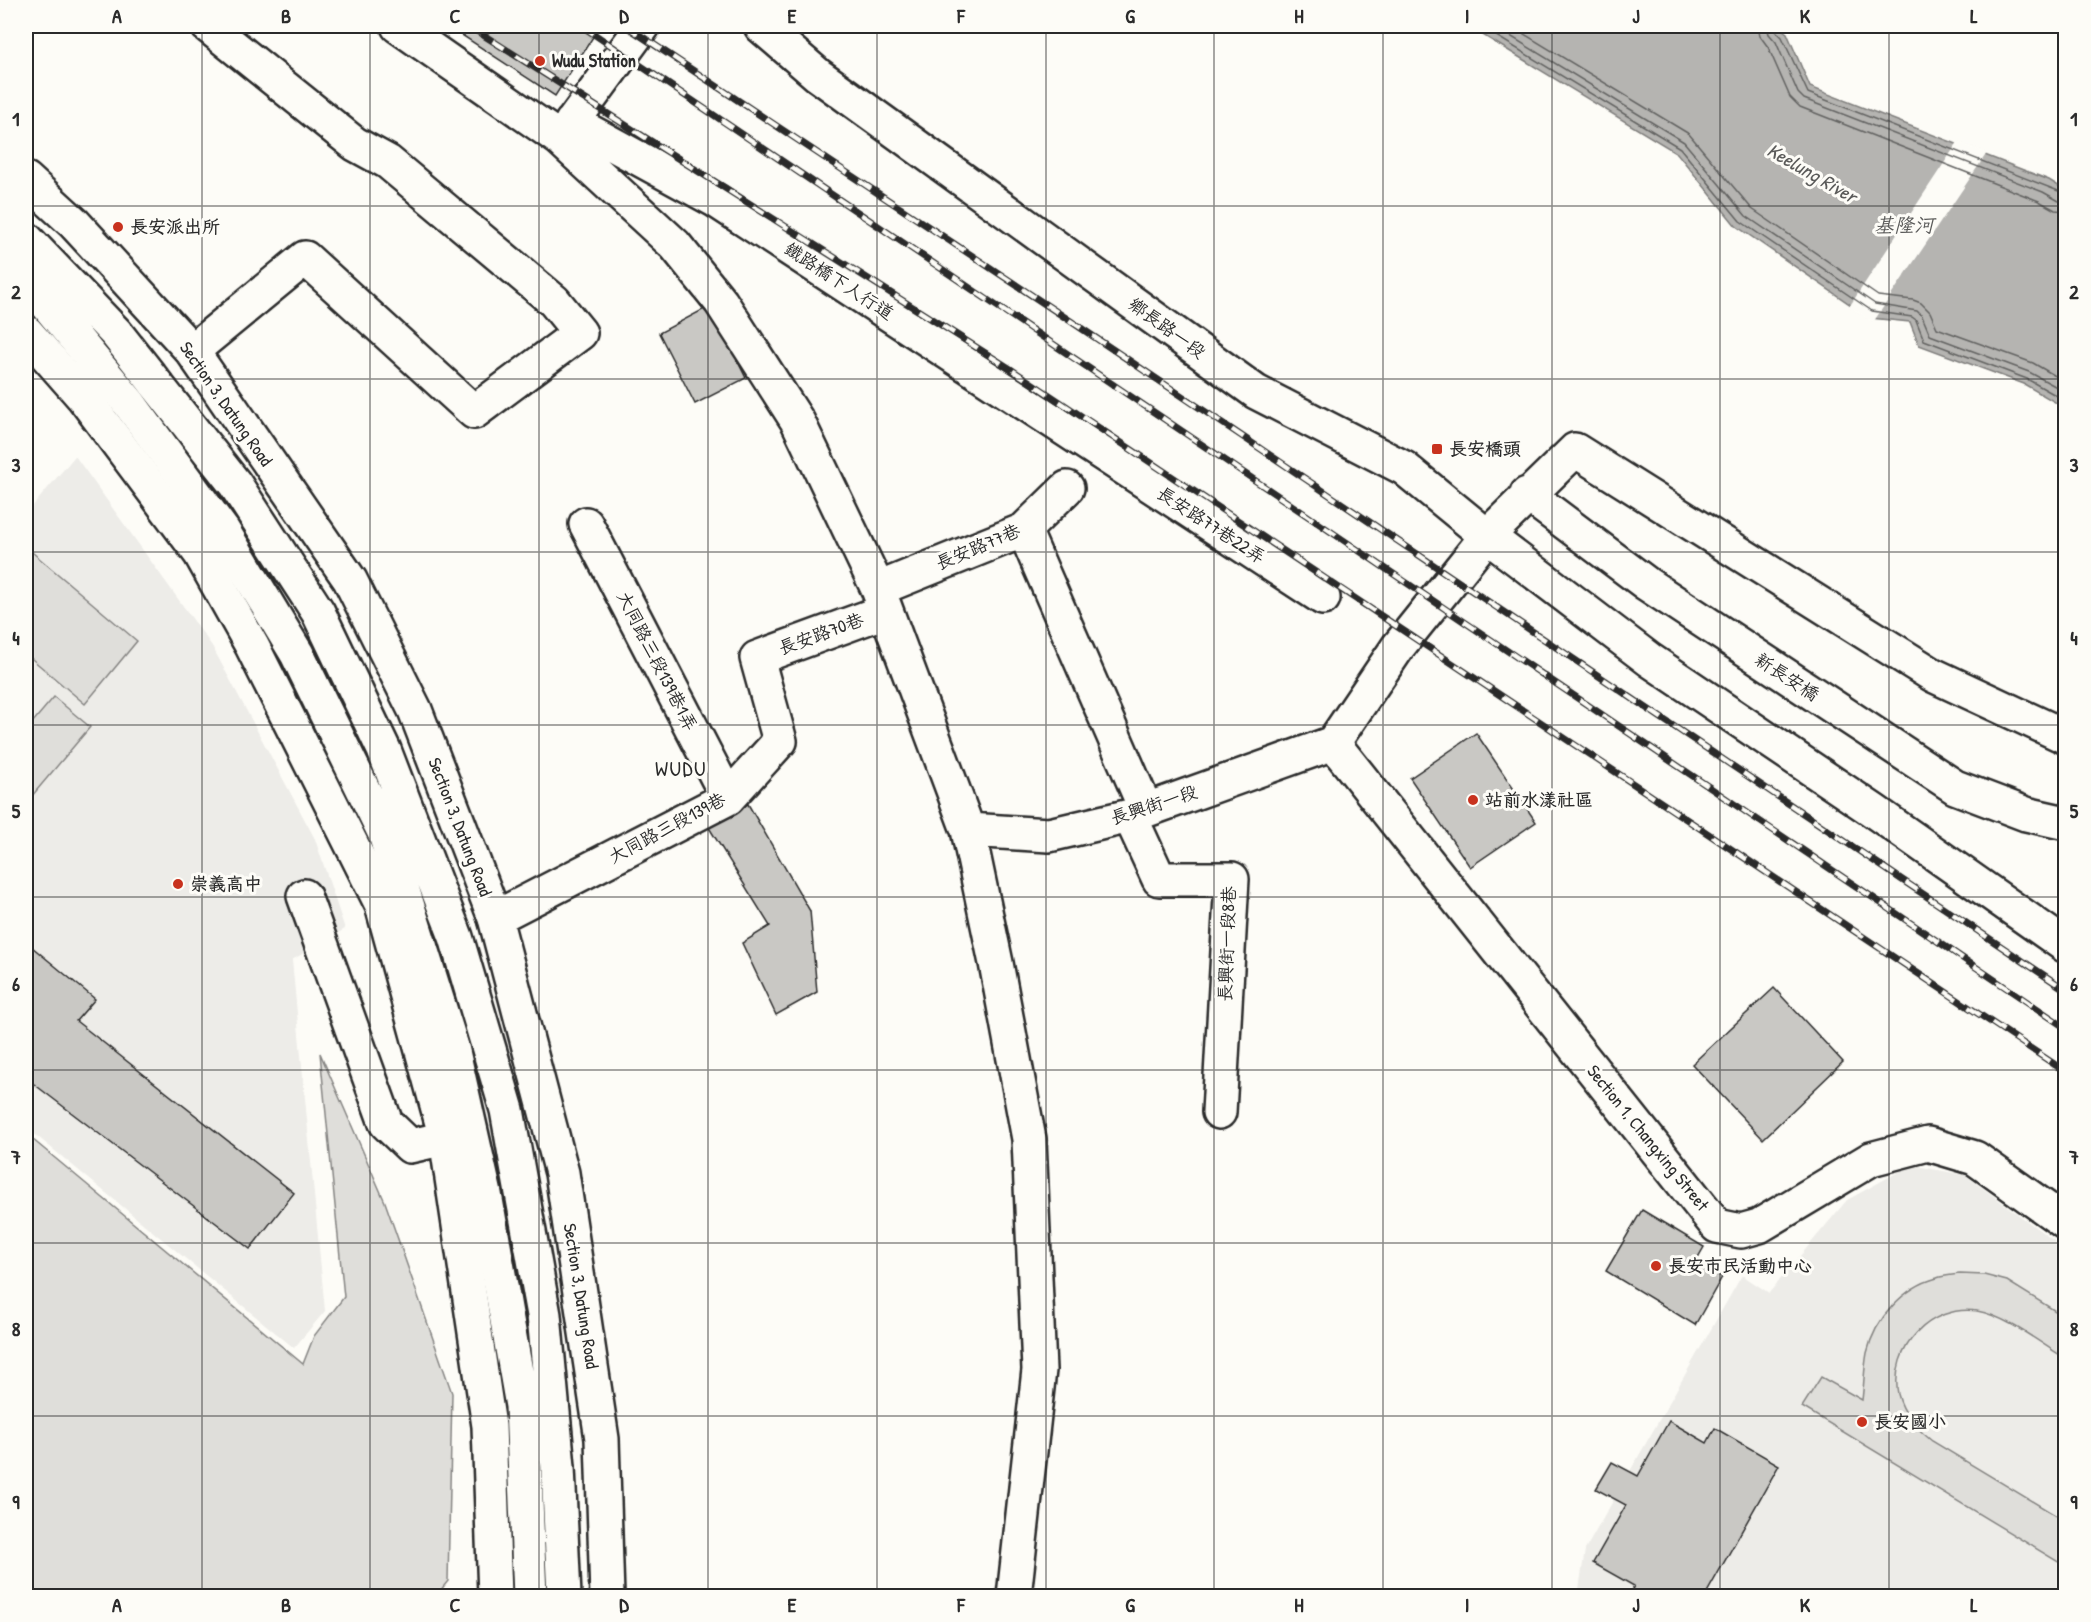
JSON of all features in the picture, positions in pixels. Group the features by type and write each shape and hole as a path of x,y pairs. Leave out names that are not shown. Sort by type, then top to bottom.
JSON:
{"main road":[{"path":"192,351 305,258 474,412 580,333 554,301 388,162 355,144 208,26"},
{"path":"398,26 566,131 675,246 721,302 798,422 881,600 968,830 1029,1139 1039,1370 1014,1596"},
{"path":"566,131 643,26"},
{"name":"鄉長路一段","path":"761,26 818,75 1256,392 1404,468 1487,536 1650,660 1874,811 2066,946"},
{"name":"鐵路橋下人行道","path":"566,131 715,200 1099,451"},
{"name":"Section 3, Datung Road","path":"26,179 74,223 192,351 350,580 415,710 495,918 562,1173 602,1439 607,1596"},
{"path":"26,239 116,333 236,483 318,612 384,750 456,937 507,1110 544,1315 558,1467 564,1596"},
{"path":"26,279 129,403 223,531 297,654 385,834 452,1047 485,1194 522,1406 531,1596"},
{"path":"26,332 84,398 200,553 252,646 382,905 446,1138 489,1426 495,1596"},
{"path":"1333,743 1398,647 1487,536 1527,494 1575,450 1933,675 2066,737"},
{"name":"長安路77巷22弄","path":"1099,451 1323,598"},
{"name":"長安路77巷","path":"881,600 1024,530 1067,488"},
{"name":"新長安橋","path":"1527,494 1647,584 1955,787 2026,814 2066,823"},
{"name":"大同路三段139巷1弄","path":"586,524 728,798"},
{"path":"1024,530 1138,813"},
{"name":"長安路70巷","path":"758,658 881,600"},
{"name":"大同路三段139巷","path":"495,918 728,798 780,741 758,658"},
{"name":"長興街一段","path":"968,830 1049,835 1138,813 1333,743"},
{"name":"Section 1, Changxing Street","path":"1333,743 1718,1226 1741,1231 1759,1226 1872,1159 1928,1144 1975,1158 2066,1223"},
{"name":"長興街一段8巷","path":"1138,813 1159,879 1232,879 1219,1112"},
{"path":"304,896 386,1123 410,1146 446,1138"}],"shaded area":[{"name":"崇義高中","path":"75,456 212,646 315,839 345,929 292,960 325,1311 294,1348 26,1127 26,514"},
{"path":"26,547 137,641 85,704 26,654"},
{"path":"54,697 90,727 26,803 26,730"},
{"path":"320,1053 385,1202 452,1393 448,1581 436,1596 26,1596 26,1134 303,1364 314,1336 344,1297"},
{"name":"長安國小","path":"1911,1165 1965,1175 2065,1249 2065,1596 1578,1596 1585,1550 1742,1275 1769,1293 1847,1200"},
{"path":"1960,1274 1984,1275 2007,1281 2065,1317 2065,1358 2011,1324 1988,1314 1977,1311 1960,1311 1944,1315 1929,1322 1907,1346 1900,1361 1897,1377 1900,1401 1911,1420 1932,1441 2065,1521 2065,1566 1802,1407 1821,1377 1862,1400 1865,1365 1871,1340 1892,1306 1925,1282"}],"water":[{"name":"基隆河","path":"1468,26 1778,26 1787,33 1810,87 2049,180 2065,190 2065,408 2024,384 1919,345 1910,322 1870,318 1736,226 1677,153"}],"pier":[{"path":"1958,142 1987,153 1874,321 1869,320 1849,307"}],"building":[{"name":"Wudu Station","path":"448,26 600,26 555,96"},
{"path":"710,306 746,378 695,404 659,333"},
{"name":"站前水漾社區","path":"1476,733 1536,822 1470,867 1410,778"},
{"path":"748,804 810,911 817,992 776,1015 742,943 770,926 708,826"},
{"path":"26,942 95,999 76,1021 294,1193 250,1249 26,1078"},
{"path":"1774,988 1843,1062 1763,1139 1692,1064"},
{"name":"長安市民活動中心","path":"1642,1210 1704,1247 1696,1261 1722,1277 1695,1325 1606,1271"},
{"path":"1669,1421 1707,1443 1715,1428 1779,1465 1705,1596 1628,1596 1634,1586 1593,1563 1626,1505 1596,1489 1612,1462 1638,1476"}],"railway":[{"path":"469,26 1009,368 2066,1072"},
{"path":"582,26 2066,1028"},
{"path":"626,26 1069,320 2066,990"}],"place":[{"name":"Wudu Station","path":"540,61"},
{"name":"長安派出所","path":"118,227"},
{"name":"長安橋頭","path":"1437,449"},
{"name":"站前水漾社區","path":"1473,800"},
{"name":"崇義高中","path":"178,884"},
{"name":"長安市民活動中心","path":"1656,1266"},
{"name":"長安國小","path":"1862,1422"}],"district":[{"name":"WUDU","path":"681,769"}],"water label":[{"name":"Keelung River","path":"1812,173"}]}
